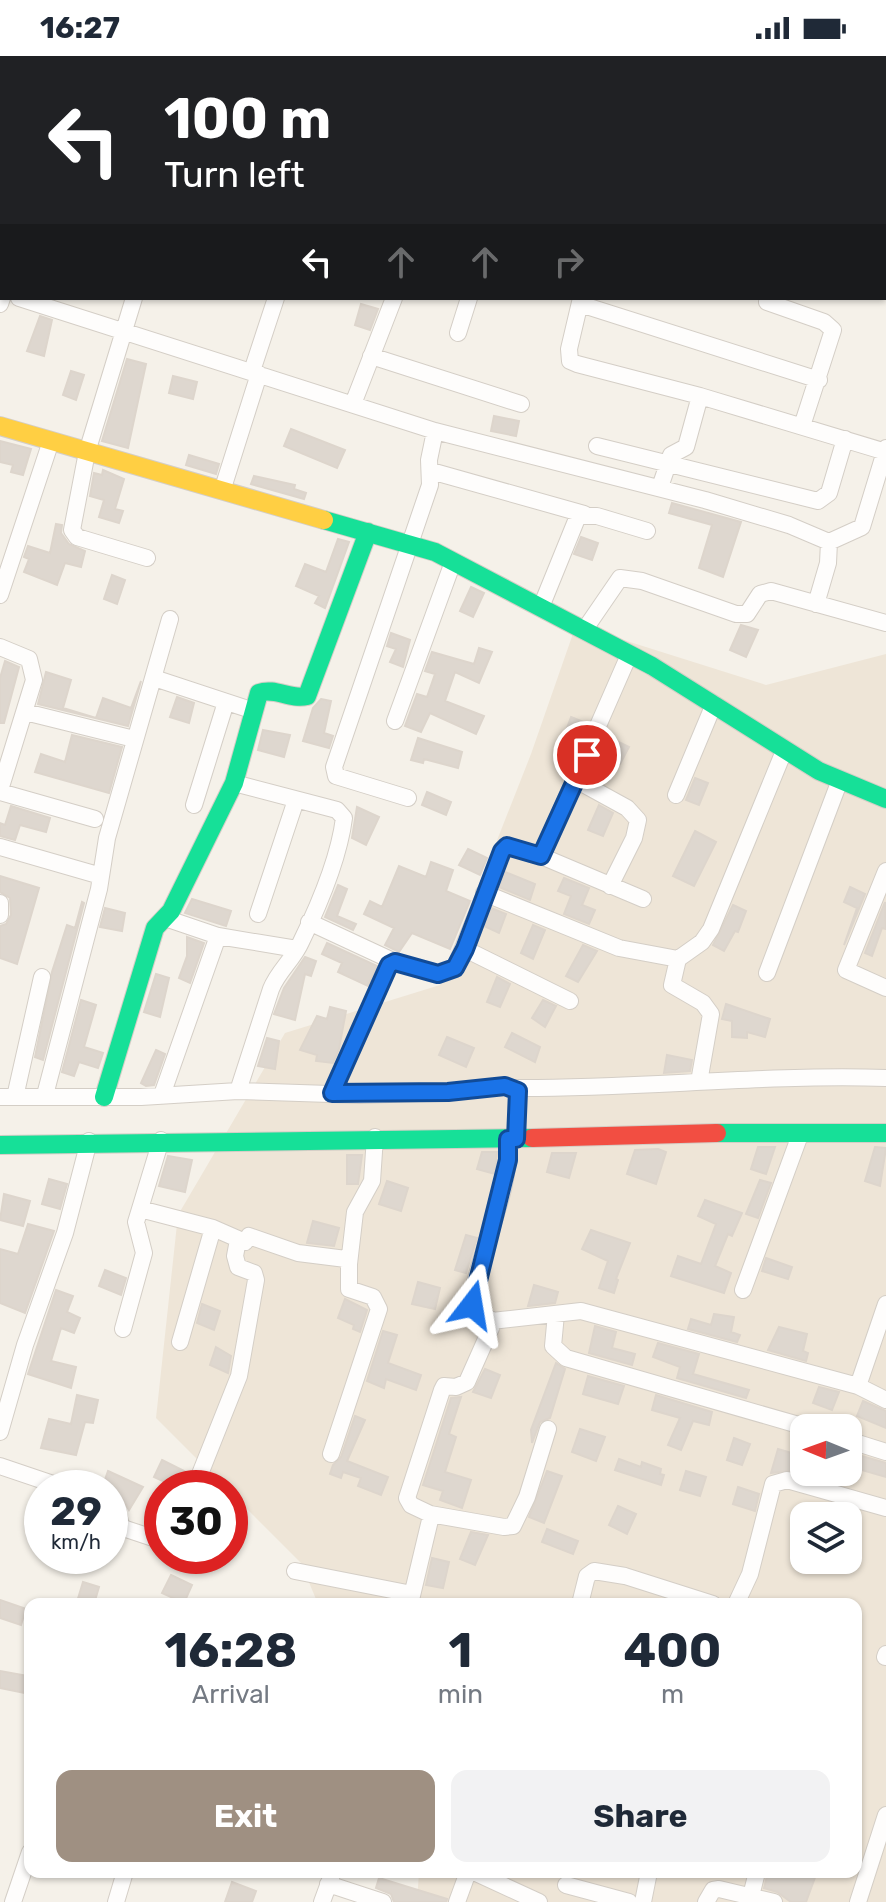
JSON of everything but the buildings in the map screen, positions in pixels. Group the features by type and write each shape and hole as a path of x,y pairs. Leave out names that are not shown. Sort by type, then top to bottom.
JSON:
{"street":[{"path":"25,300 435,431 660,487 789,525 829,542 862,527 886,450 570,361 569,349 580,301 819,380"},
{"path":"133,300 87,452 73,535 147,558"},
{"path":"222,491 275,300"},
{"path":"353,404 393,300"},
{"path":"458,333 468,300"},
{"path":"767,302 831,326 828,355 802,426"},
{"path":"371,356 521,404"},
{"path":"660,487 671,455 686,447 700,396"},
{"path":"0,426 368,532 453,562 585,629 714,704 784,751 886,799"},
{"path":"408,798 336,776 334,767 430,485 429,460 435,431"},
{"path":"597,446 818,501 829,493 845,439"},
{"path":"0,595 51,441"},
{"path":"431,471 647,531"},
{"path":"541,607 574,520 584,514"},
{"path":"104,1097 155,928 165,918 234,783 259,693 267,690 299,698 307,696 368,532"},
{"path":"816,604 828,563 829,542"},
{"path":"395,721 453,562"},
{"path":"585,629 620,578 642,581 736,614 747,614 764,591 886,623"},
{"path":"45,1095 101,876 107,838 170,619"},
{"path":"0,647 29,659 34,680 0,791 95,819"},
{"path":"541,856 629,655"},
{"path":"154,678 254,711"},
{"path":"194,805 226,702"},
{"path":"676,795 714,704"},
{"path":"25,712 130,738"},
{"path":"699,1082 711,1014 703,1003 672,985 678,959 702,942 711,929 784,751"},
{"path":"576,780 627,808 638,820 634,838 610,886"},
{"path":"767,973 840,780"},
{"path":"234,783 337,810 344,818 341,837 309,922 297,949 276,977 238,1091"},
{"path":"258,914 296,800"},
{"path":"309,922 395,962 446,973 455,968 465,949 484,893 507,846 541,856 643,899"},
{"path":"0,847 101,876"},
{"path":"886,871 846,970 886,988"},
{"path":"484,893 619,948 678,959"},
{"path":"0,903 0,915"},
{"path":"165,918 218,936 297,949"},
{"path":"162,1095 218,936"},
{"path":"465,949 570,1001"},
{"path":"332,1093 385,974 395,962"},
{"path":"42,977 7,1097 516,1089 815,1076 886,1078"},
{"path":"516,1089 508,1160 472,1305 473,1313 492,1321 581,1311 858,1386 886,1400"},
{"path":"0,1145 513,1133 886,1133"},
{"path":"743,1290 800,1135"},
{"path":"331,1454 379,1309 373,1297 349,1289 355,1212 372,1181 375,1137"},
{"path":"123,1329 142,1268 144,1242 136,1222 161,1140"},
{"path":"0,1432 25,1345 65,1233 89,1141"},
{"path":"140,1209 213,1228 245,1242"},
{"path":"180,1342 213,1228"},
{"path":"245,1242 249,1236 259,1237 298,1253 346,1259 349,1264"},
{"path":"202,1470 239,1376 256,1280 254,1273 238,1267 236,1261 238,1240 245,1242"},
{"path":"858,1386 886,1304"},
{"path":"556,1314 553,1346 566,1358 790,1423"},
{"path":"492,1321 467,1382 462,1386 444,1386 442,1390 409,1490 408,1502 430,1514 492,1526 513,1526 527,1497 548,1429"},
{"path":"862,1444 886,1452"},
{"path":"0,1466 24,1474"},
{"path":"739,1598 750,1574 773,1484 778,1480 886,1508"},
{"path":"411,1598 426,1547 430,1514"},
{"path":"295,1571 407,1598"},
{"path":"582,1598 587,1576 594,1571 625,1576 694,1598"},
{"path":"858,1902 886,1815"},
{"path":"13,1902 24,1870"},
{"path":"116,1902 123,1878"},
{"path":"322,1902 331,1878 383,1902"},
{"path":"457,1902 466,1878"},
{"path":"487,1878 539,1902"},
{"path":"643,1902 648,1878"},
{"path":"751,1896 756,1878"},
{"path":"566,1885 629,1902"},
{"path":"706,1902 713,1890 719,1889 774,1902"}],"shaded area":[{"path":"576,625 766,685 886,654 886,1902 417,1902 419,1878 862,1878 862,1598 316,1598 301,1563 248,1510 248,1470 208,1470 156,1418 178,1215 285,1033 440,985 531,754"}],"traffic: fast":[{"path":"324,520 435,552 652,666 819,771 886,799"},
{"path":"104,1097 155,928 171,911 234,783 259,693 307,696 368,532"},
{"path":"717,1133 886,1133"},
{"path":"0,1145 532,1138"}],"traffic: slow":[{"path":"0,426 324,520"}],"traffic: jam":[{"path":"532,1138 717,1133"}],"route":[{"path":"472,1305 473,1289 490,1237 508,1160 508,1139 516,1139 518,1091 505,1086 448,1092 332,1093 389,965 395,962 438,974 455,968 502,851 512,846 541,856 587,755"}]}
